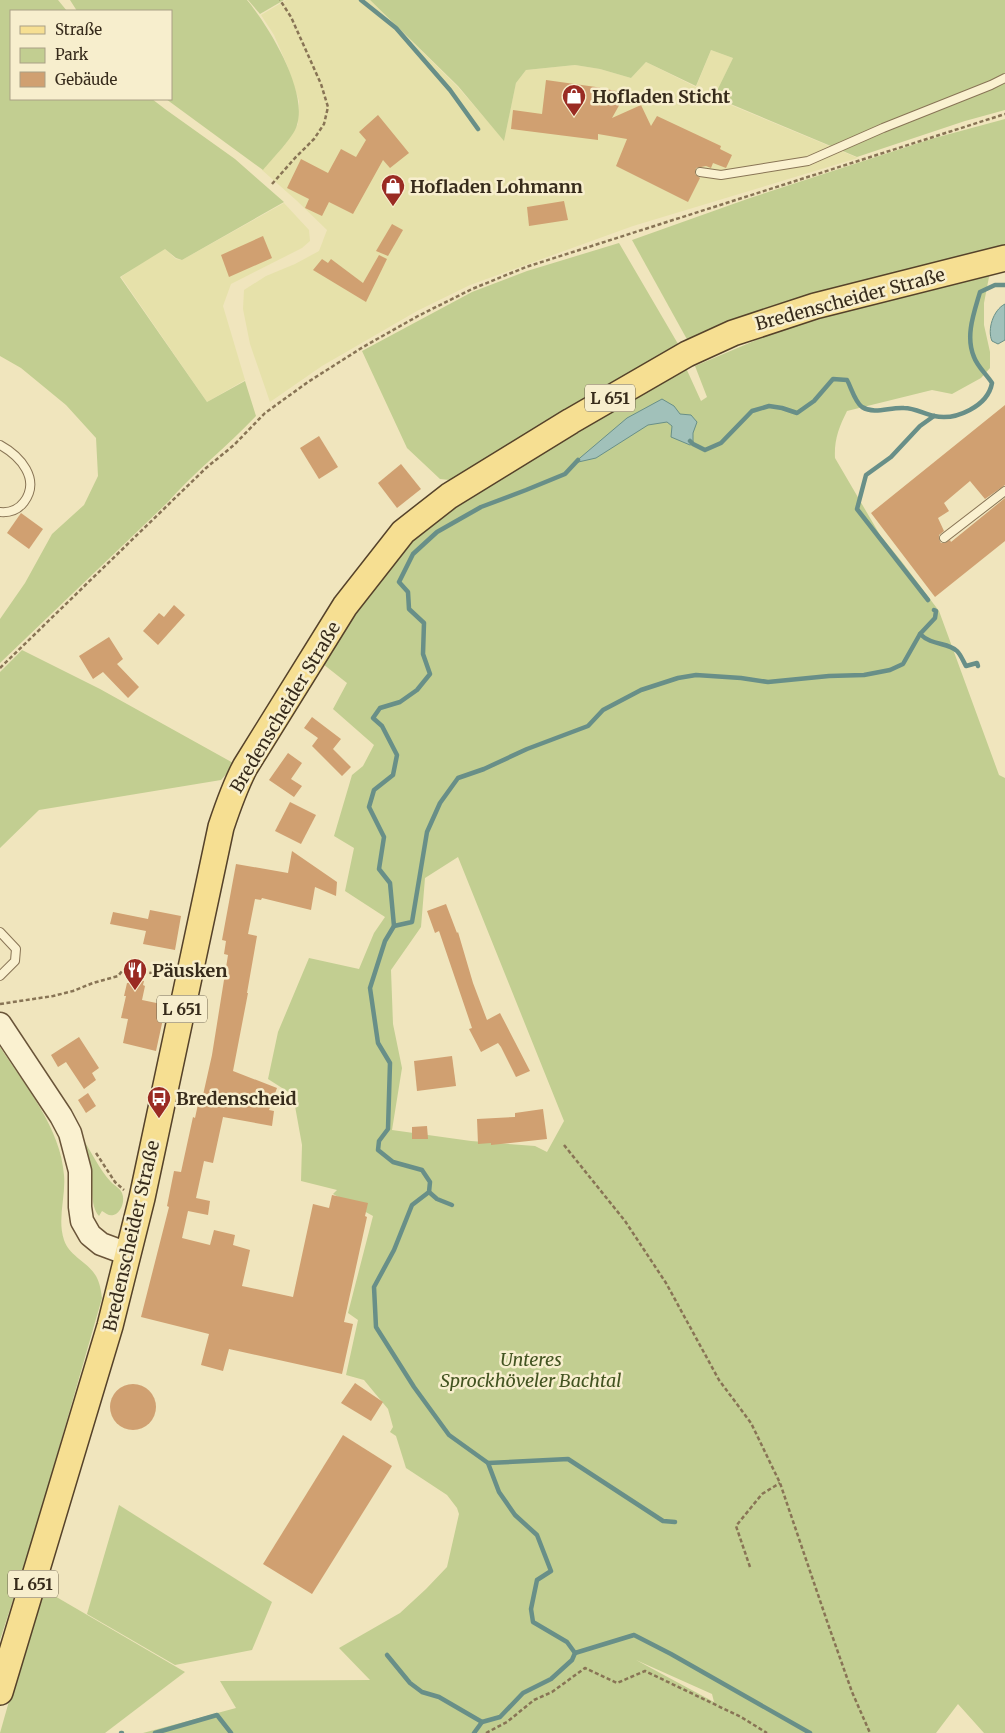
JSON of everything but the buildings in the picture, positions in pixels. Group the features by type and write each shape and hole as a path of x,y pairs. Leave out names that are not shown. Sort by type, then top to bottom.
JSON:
{"main road":[{"name":"Bredenscheider Straße","path":"0,1692 110,1326 142,1198 221,827 235,785 245,766 346,606 403,532 449,496 571,421 687,354 733,333 815,306 1005,258"},
{"path":"0,1024 70,1133 80,1171 82,1221 90,1235 101,1244 128,1254"}],"lane":[{"path":"700,172 721,175 808,161 1005,78"},
{"path":"0,445 12,452 24,465 30,477 31,489 22,506 13,511 0,512"},
{"path":"944,538 1005,491"},
{"path":"0,932 16,949 15,961 0,976"}],"path":[{"path":"272,184 314,139 324,124 328,107 291,17 280,0"},
{"path":"0,668 206,468 234,445 266,414 364,346 418,316 472,289 526,268 1005,114"},
{"path":"0,1004 73,992 93,983 118,976 123,970 189,978"},
{"path":"564,1145 625,1222 666,1283 719,1380 751,1423 780,1483 846,1675 870,1733"},
{"path":"94,1151 115,1182 128,1193 142,1198"},
{"path":"750,1568 736,1526 762,1494 780,1483"},
{"path":"488,1732 507,1722 534,1700 552,1692 585,1668 617,1683 645,1671 741,1717 768,1733"}],"shaded area":[{"path":"286,0 370,0 457,86 504,140 516,83 526,70 575,65 600,69 631,78 646,62 696,87 711,50 733,58 714,98 858,158 633,226 470,285 417,311 322,366 270,402 250,344 243,309 244,290 266,276 295,264 319,251 327,230 262,170 284,146 298,124 299,101 287,65 274,35 261,15"},
{"path":"284,203 309,230 310,241 302,248 231,284 223,306 245,380 207,402 121,277 164,248 176,259 182,260"}],"green space":[{"path":"0,0 58,0 66,10 10,10 10,100 153,100 235,159 284,202 182,260 176,258 165,249 120,277 207,402 245,381 256,416 0,663 0,619 25,583 52,534 84,505 98,476 96,438 66,405 21,368 0,356"},
{"path":"70,0 247,0 275,41 292,77 299,111 295,130 263,170 167,100 172,100 172,10 76,10"},
{"path":"248,0 284,0 260,14"},
{"path":"370,0 1005,0 1005,110 965,121 857,157 714,97 733,58 711,50 696,86 646,62 631,78 600,69 575,65 526,70 516,83 504,141 458,86"},
{"path":"1005,119 1005,251 689,343 632,240 750,198 931,139"},
{"path":"619,243 681,349 565,411 450,480 440,479 407,448 362,351 472,292 527,271"},
{"name":"Unteres Sprockhöveler Bachtal","path":"988,271 989,277 984,303 984,325 990,352 990,368 981,378 952,394 932,390 847,411 835,445 835,458 880,535 939,611 999,775 1005,778 1005,1733 984,1733 958,1704 936,1733 143,1733 236,1708 220,1681 370,1680 339,1648 400,1613 447,1567 459,1514 457,1508 447,1495 406,1468 396,1436 390,1432 393,1427 388,1409 364,1380 346,1375 358,1320 348,1313 373,1216 333,1194 337,1190 301,1181 302,1145 293,1095 268,1079 278,1032 309,958 359,969 374,933 385,917 345,891 354,848 334,836 352,775 363,766 374,745 333,709 347,683 323,664 375,585 430,521 523,458 686,368 701,401 707,397 695,366 785,328 908,289","holes":["458,857 564,1121 547,1152 535,1146 471,1141 392,1130 402,1068 393,1024 391,970 421,927 425,878","636,1660 712,1694 714,1702"]},
{"path":"22,650 100,689 235,764 221,780 39,810 0,848 0,672"},
{"path":"0,1047 40,1108 56,1141 64,1175 61,1224 64,1240 66,1246 74,1255 93,1271 99,1284 102,1298 34,1535 0,1640"},
{"path":"81,1136 103,1171 122,1193 122,1205 120,1210 114,1215 102,1211 99,1216 96,1211 93,1200 91,1170"},
{"path":"119,1505 272,1602 252,1650 175,1665 87,1614"},
{"path":"41,1588 185,1672 105,1733 0,1733"}],"water":[{"path":"1005,304 1005,340 998,344 992,341 990,331 994,315"},
{"path":"662,399 674,406 680,414 691,415 697,422 693,433 693,444 690,445 671,437 672,426 667,422 648,425 596,458 574,463 627,418"}],"waterway":[{"path":"361,0 396,28 450,90 478,129"},
{"path":"690,441 705,450 721,443 752,411 769,406 797,413 814,401 833,379 847,380 857,402 867,409 877,411 908,408 943,417 961,414 970,410 984,399 992,383 977,364 971,349 970,333 975,308 980,292 995,285 1005,285"},
{"path":"928,600 857,509 866,475 891,457 920,426 934,416"},
{"path":"474,1733 482,1722 500,1717 523,1693 551,1679 572,1660 575,1653 567,1642 533,1622 531,1609 537,1580 551,1571 537,1535 515,1515 499,1492 488,1463 449,1435 414,1387 376,1327 374,1287 394,1250 412,1205 429,1192 430,1182 422,1170 393,1162 378,1150 379,1141 388,1129 390,1063 378,1043 370,988 385,941 394,926 390,883 379,869 384,837 369,807 374,790 393,775 397,755 382,726 373,718 380,708 400,702 417,690 430,674 423,654 424,623 409,609 408,592 399,582 413,554 437,532 481,507 565,474 578,460"},
{"path":"394,926 412,922 427,832 440,803 458,778 588,726 603,710 641,690 678,678 696,675 768,682 829,676 864,675 890,670 903,664 920,634 935,618 936,611 934,610"},
{"path":"920,634 925,638 953,648 960,654 966,666 977,663 978,666"},
{"path":"429,1192 437,1199 452,1205"},
{"path":"488,1463 568,1459 663,1521 675,1522"},
{"path":"575,1653 634,1635 810,1733"},
{"path":"387,1655 410,1683 422,1692 439,1697 482,1722"},
{"path":"155,1733 217,1715 231,1733"}],"place":[{"name":"Hofladen Sticht","path":"574,117"},
{"name":"Hofladen Lohmann","path":"393,207"},
{"name":"Päusken","path":"135,991"},
{"name":"Bredenscheid","path":"159,1119"}]}
